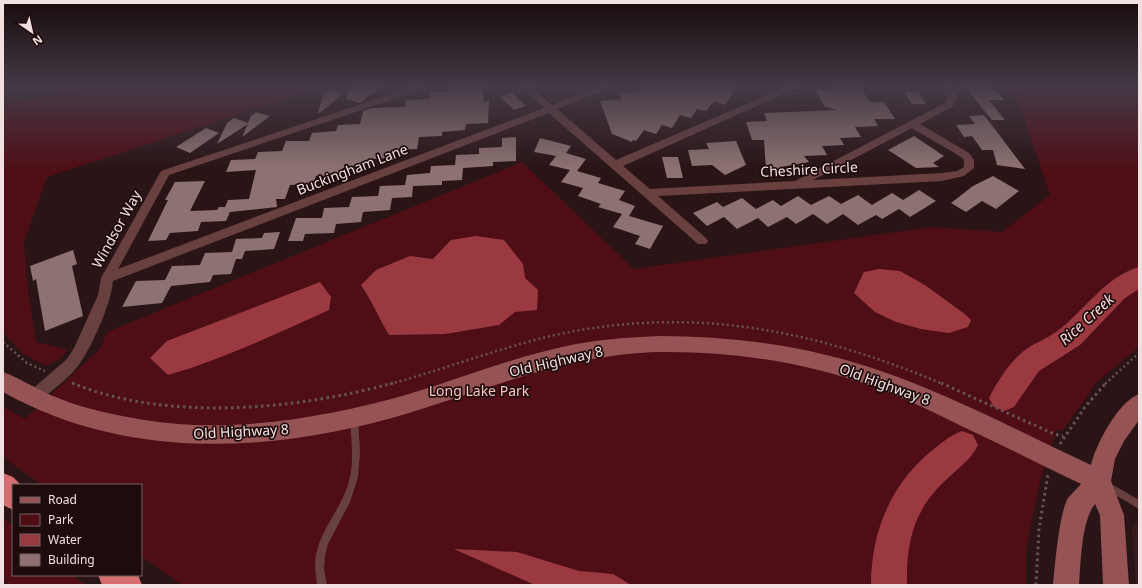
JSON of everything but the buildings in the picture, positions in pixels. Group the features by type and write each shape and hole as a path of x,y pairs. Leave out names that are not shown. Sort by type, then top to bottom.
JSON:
{"highway":[{"path":"3,486 12,495"},
{"path":"114,576 128,585"}],"street":[{"name":"Windsor Way","path":"34,397 72,363 80,351 105,295 107,278 165,173 339,114"},
{"name":"Buckingham Lane","path":"107,278 537,114"},
{"path":"557,114 702,241"},
{"path":"615,165 731,114"},
{"path":"793,185 931,114"},
{"name":"Cheshire Circle","path":"647,193 942,177 960,174 969,168 969,160 965,155 912,124"},
{"name":"Old Highway 8","path":"3,381 58,408 87,418 132,428 172,433 211,434 272,431 313,426 354,418 545,361 593,350 630,345 722,345 778,352 853,371 880,380 932,401 1099,481"},
{"path":"1066,585 1069,553 1077,507 1099,481 1104,458 1116,434 1125,420 1139,404"},
{"path":"1099,481 1112,515 1116,585"}],"lane":[{"path":"322,585 318,564 322,548 347,499 355,475 354,418"},
{"path":"1099,481 1139,505"}],"path":[{"path":"3,342 27,363 43,370"}],"shaded area":[{"path":"1139,521 1139,585 1136,585 1132,529 1135,523"}],"green space":[{"path":"3,114 239,114 47,177 24,242 28,292 36,342 68,350 60,359 46,366 23,354 3,332"},
{"name":"Long Lake Park","path":"1023,114 1139,114 1139,347 1097,382 1063,430 1056,430 1040,481 1026,550 1026,585 182,585 142,557 142,484 41,484 11,463 3,455 3,406 25,419 100,349 107,332 522,162 634,269 932,227 1002,232 1050,195"},
{"path":"3,517 12,526 12,576 73,576 86,585 9,585 3,580"}],"water":[{"path":"476,236 504,240 523,264 525,278 538,290 537,310 515,312 499,325 445,334 389,335 361,285 376,270 410,256 433,259 451,240"},
{"path":"879,269 900,271 925,285 966,315 971,320 968,327 949,333 921,329 896,322 875,312 854,293 864,272"},
{"path":"320,282 331,297 329,310 249,346 189,369 168,375 150,358 167,341"},
{"path":"454,549 517,552 579,571 613,574 631,585 535,585"}],"waterway":[{"name":"Rice Creek","path":"1004,398 1029,363 1070,337 1116,291 1139,276"},
{"name":"Rice Creek","path":"889,585 892,544 895,530 906,505 921,482 962,445"}]}
